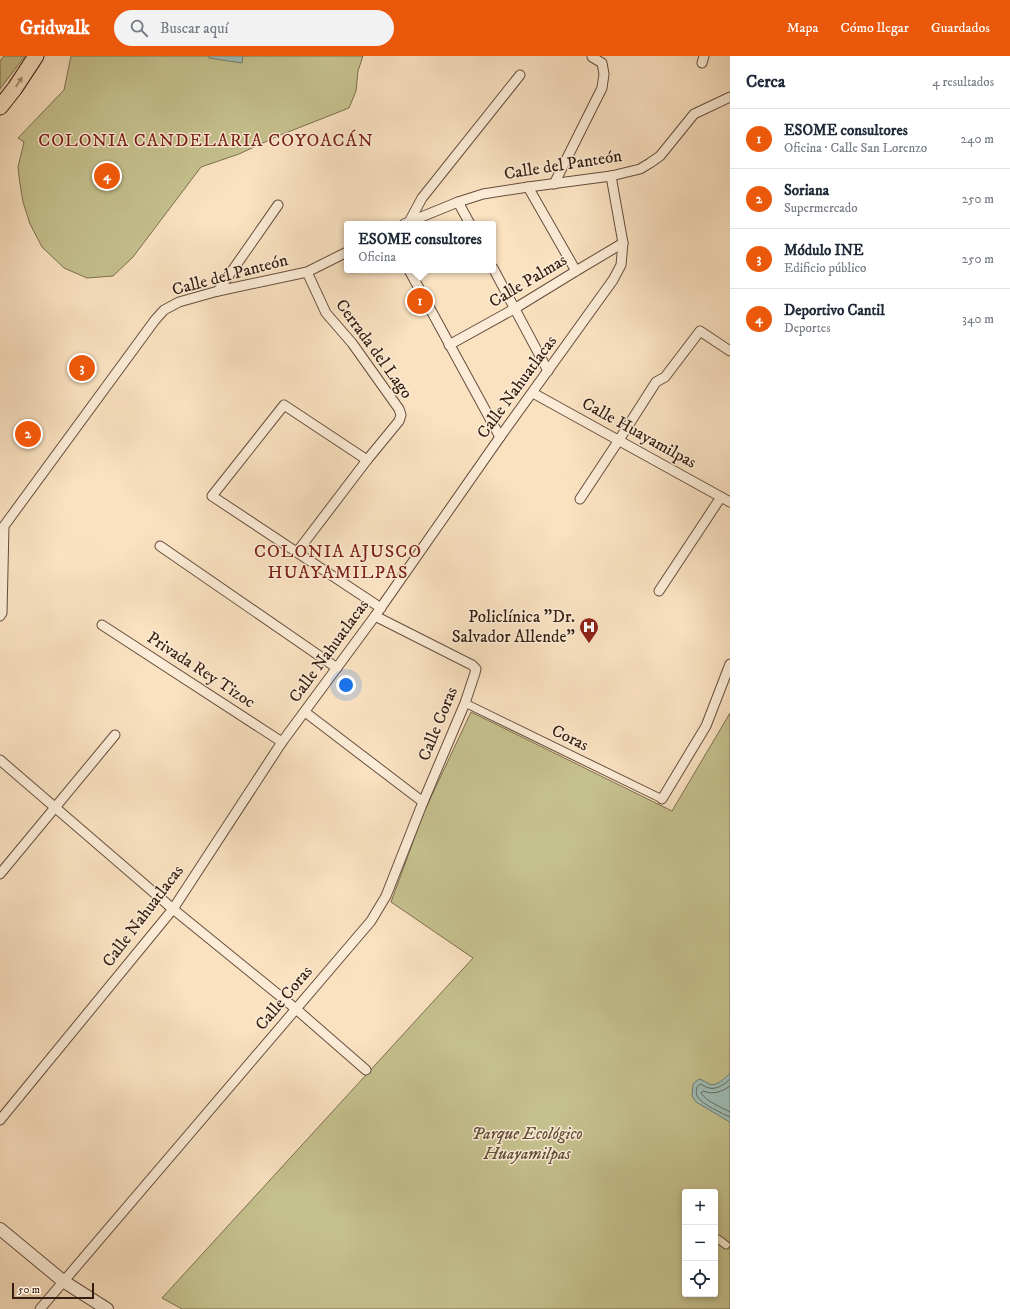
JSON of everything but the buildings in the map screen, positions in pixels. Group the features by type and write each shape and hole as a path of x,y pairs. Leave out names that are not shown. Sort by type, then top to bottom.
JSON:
{"main road":[{"path":"0,107 15,88 36,56"}],"street":[{"path":"554,184 602,88 604,74 602,63 592,57"},
{"path":"407,221 422,198 520,75"},
{"name":"Calle del Panteón","path":"411,221 458,202 483,194 528,186 611,176 640,169 660,156 694,114 730,97"},
{"name":"Calle Nahuatlacas","path":"0,1120 172,909 282,742 381,608 500,437 613,280 621,264 623,243 611,176"},
{"path":"528,186 576,270"},
{"path":"458,202 468,221"},
{"path":"218,291 278,205"},
{"name":"Calle Palmas","path":"449,345 514,309 576,270 623,243"},
{"name":"Calle del Panteón","path":"0,616 2,613 4,526 151,323 164,310 179,302 218,291 307,272 344,254"},
{"name":"Cerrada del Lago","path":"297,552 367,460 399,421 401,415 399,409 352,342 326,313 307,272"},
{"path":"411,273 500,437"},
{"path":"496,273 548,371"},
{"path":"580,498 656,382 665,377 700,331 730,351"},
{"name":"Calle Huayamilpas","path":"533,393 730,502"},
{"path":"367,460 284,405 212,496 381,608"},
{"path":"659,591 721,496"},
{"path":"160,546 337,668"},
{"name":"Calle Coras","path":"40,1309 371,921 386,896 423,802 465,703 476,668 375,616"},
{"name":"Privada Rey Tizoc","path":"102,625 282,742"},
{"path":"662,799 706,726 730,664"},
{"name":"Coras","path":"465,703 662,799"},
{"path":"305,712 423,802"},
{"path":"0,874 115,735"},
{"path":"0,760 172,909 296,1009 366,1070"},
{"path":"0,1229 63,1281 107,1309"},
{"path":"718,1239 726,1245"}],"green space":[{"path":"4,56 25,56 0,89 0,61"},
{"path":"71,56 363,56 358,71 356,91 349,108 278,136 239,154 201,167 133,257 113,276 87,278 64,268 42,247 30,224 23,202 18,167 24,142 18,138 64,90"},
{"name":"Parque Ecológico Huayamilpas","path":"471,712 672,811 730,713 730,1309 182,1309 162,1298 473,958 391,902 424,812"}],"water":[{"path":"209,56 243,56 242,63 209,58"},
{"path":"730,1073 730,1123 696,1102 692,1096 693,1084 699,1079 712,1085 721,1082"}],"place":[{"name":"Deportivo Cantil","path":"107,176"},
{"name":"ESOME consultores","path":"420,301"},
{"name":"Módulo INE","path":"82,368"},
{"name":"Soriana","path":"28,434"},
{"name":"Policlínica \"Dr. Salvador Allende\"","path":"589,644"}],"district":[{"name":"COLONIA CANDELARIA COYOACÁN","path":"206,141"},
{"name":"COLONIA AJUSCO HUAYAMILPAS","path":"338,562"}]}
